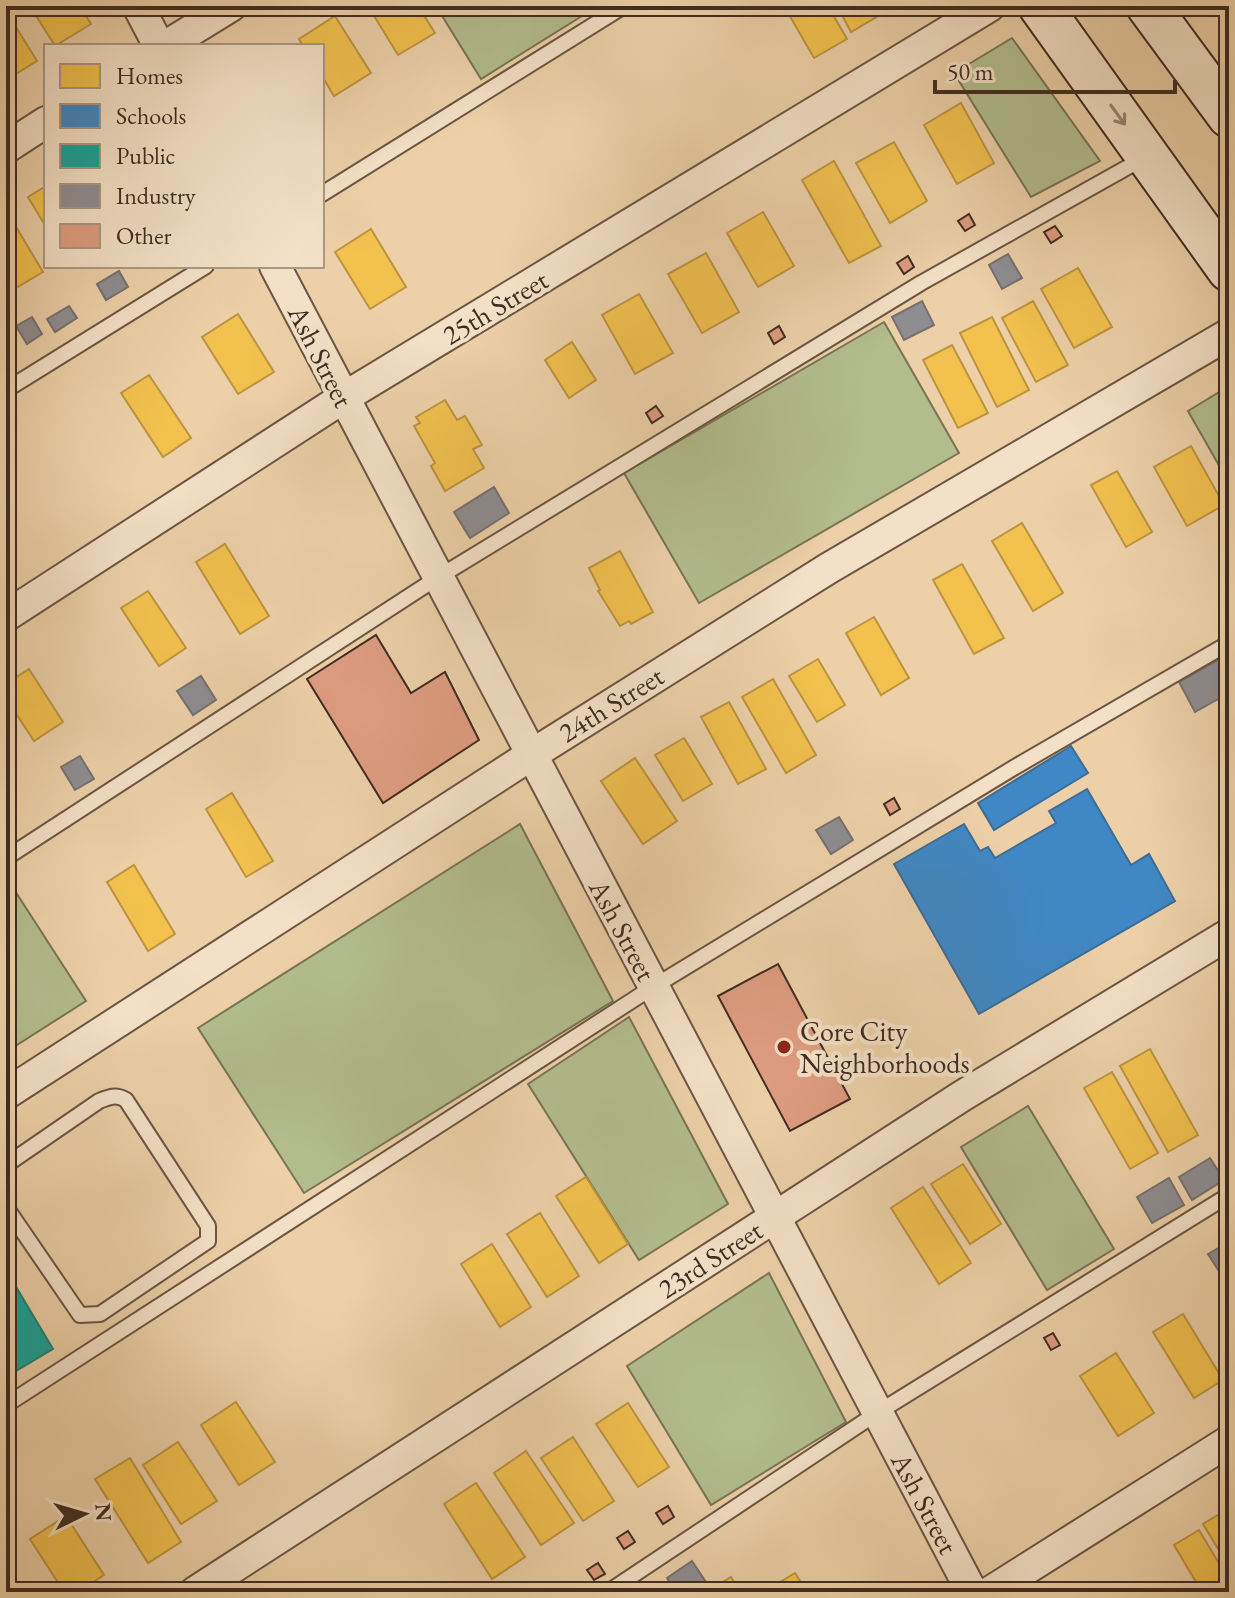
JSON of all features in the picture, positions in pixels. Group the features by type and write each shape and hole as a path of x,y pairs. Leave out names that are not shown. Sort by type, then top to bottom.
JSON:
{"main road":[{"path":"1040,6 1148,156 1210,216 1229,270"},
{"path":"1148,6 1228,111"}],"street":[{"path":"138,6 158,44"},
{"path":"169,44 231,6"},
{"name":"25th Street","path":"6,616 343,398 990,6"},
{"path":"6,148 44,123"},
{"name":"Ash Street","path":"276,268 972,1592"},
{"name":"24th Street","path":"6,1094 531,755 829,568 1229,334"},
{"name":"23rd Street","path":"195,1592 962,1096 1229,934"},
{"path":"990,1592 1229,1441"}],"lane":[{"path":"324,193 624,6"},
{"path":"6,858 437,578 921,283 1148,156"},
{"path":"6,390 203,268"},
{"path":"6,1405 653,987 1015,767 1229,643"},
{"path":"6,1165 99,1101 120,1097 126,1100 208,1226 210,1234 208,1241 100,1314 80,1315 6,1207"},
{"path":"608,1592 877,1413 1229,1195"}],"green space":[{"path":"436,6 598,6 481,79"},
{"path":"1012,38 1100,161 1031,197 954,73"},
{"path":"884,322 959,453 699,603 624,473"},
{"path":"1229,386 1229,483 1188,411"},
{"path":"520,824 613,1001 304,1193 198,1028"},
{"path":"6,877 86,1001 6,1052"},
{"path":"629,1017 728,1204 639,1260 528,1084"},
{"path":"1028,1106 1114,1249 1047,1290 961,1147"},
{"path":"769,1273 846,1422 711,1505 627,1366"}],"building: Homes":[{"path":"30,6 80,6 91,24 54,44"},
{"path":"368,6 418,6 435,33 398,55"},
{"path":"784,6 828,6 847,39 814,58"},
{"path":"837,6 873,6 878,16 851,32"},
{"path":"6,11 37,61 6,80"},
{"path":"335,16 371,73 334,96 324,79 324,44 302,44 299,39"},
{"path":"961,103 994,163 957,184 924,125"},
{"path":"894,142 927,201 890,223 856,163"},
{"path":"834,161 881,246 849,263 802,180"},
{"path":"44,187 44,224 28,197"},
{"path":"6,210 43,272 16,288 6,272"},
{"path":"763,212 794,266 758,287 727,233"},
{"path":"371,229 406,287 370,309 335,252"},
{"path":"706,253 739,312 702,333 668,274"},
{"path":"1078,268 1112,327 1074,348 1041,289"},
{"path":"639,294 673,353 635,374 602,315"},
{"path":"1033,301 1068,365 1036,382 1002,318"},
{"path":"238,314 274,372 238,394 202,337"},
{"path":"992,317 1029,390 997,407 960,333"},
{"path":"572,342 596,380 569,398 545,360"},
{"path":"952,345 988,413 958,428 923,360"},
{"path":"149,375 191,438 163,457 121,393"},
{"path":"445,400 457,420 465,416 482,445 473,449 484,468 445,491 431,466 435,463 414,426 420,423 416,417"},
{"path":"1191,446 1224,505 1187,526 1154,467"},
{"path":"1117,471 1152,532 1126,547 1091,485"},
{"path":"1022,523 1063,593 1033,611 992,541"},
{"path":"225,544 269,616 240,634 196,562"},
{"path":"620,551 653,612 631,624 629,621 620,626 598,591 589,568"},
{"path":"962,564 1004,638 974,654 933,580"},
{"path":"148,591 186,648 159,666 121,608"},
{"path":"874,617 909,678 881,695 846,633"},
{"path":"818,659 845,705 817,722 789,676"},
{"path":"29,669 63,722 34,741 6,698 6,684"},
{"path":"773,679 816,755 786,773 742,697"},
{"path":"729,702 766,769 738,784 701,717"},
{"path":"684,738 712,784 683,801 655,755"},
{"path":"635,758 677,821 643,844 601,781"},
{"path":"232,793 273,861 246,877 206,809"},
{"path":"134,865 175,934 148,951 107,882"},
{"path":"1150,1049 1198,1135 1168,1152 1120,1066"},
{"path":"1112,1072 1158,1153 1130,1169 1084,1088"},
{"path":"963,1164 1001,1224 970,1244 931,1184"},
{"path":"586,1177 628,1244 599,1263 556,1196"},
{"path":"923,1187 971,1263 939,1284 891,1208"},
{"path":"540,1213 579,1276 547,1297 507,1234"},
{"path":"492,1244 531,1307 500,1327 461,1264"},
{"path":"1183,1314 1223,1380 1194,1398 1153,1332"},
{"path":"1116,1353 1154,1413 1118,1436 1080,1376"},
{"path":"236,1402 275,1462 239,1485 201,1425"},
{"path":"628,1403 669,1467 638,1487 596,1424"},
{"path":"573,1437 614,1501 583,1521 541,1458"},
{"path":"178,1442 217,1501 181,1524 143,1465"},
{"path":"526,1451 574,1523 541,1545 494,1473"},
{"path":"130,1458 181,1542 148,1563 95,1479"},
{"path":"476,1483 525,1557 492,1579 444,1504"},
{"path":"1229,1508 1229,1567 1203,1524"},
{"path":"66,1516 104,1575 78,1592 64,1592 30,1539"},
{"path":"1199,1530 1229,1580 1229,1592 1202,1592 1174,1545"},
{"path":"795,1573 807,1592 768,1592 767,1590"},
{"path":"731,1577 740,1592 707,1592"}],"building: Schools":[{"path":"1071,746 1088,773 994,830 978,803"},
{"path":"1087,789 1131,865 1149,854 1175,901 979,1014 894,864 964,824 980,851 988,847 995,858 1056,823 1049,811"}],"building: Public":[{"path":"6,1270 53,1349 6,1377"}],"building: Industry":[{"path":"1008,254 1022,278 1002,289 989,265"},
{"path":"119,271 128,287 106,300 97,284"},
{"path":"922,301 934,325 904,340 892,317"},
{"path":"69,306 77,318 55,332 47,319"},
{"path":"32,317 42,334 27,344 16,326"},
{"path":"494,487 509,513 470,538 454,512"},
{"path":"1229,654 1229,693 1195,712 1179,682"},
{"path":"201,676 216,700 193,715 177,691"},
{"path":"80,756 94,779 75,790 61,767"},
{"path":"839,817 853,840 831,854 816,830"},
{"path":"1210,1158 1224,1180 1192,1200 1179,1177"},
{"path":"1169,1178 1184,1205 1152,1223 1137,1197"},
{"path":"1229,1242 1229,1276 1224,1279 1208,1254"},
{"path":"692,1561 708,1585 698,1592 676,1592 667,1578"}],"building: Other":[{"path":"969,214 975,225 965,231 958,221"},
{"path":"1055,226 1062,236 1051,243 1044,232"},
{"path":"908,256 914,267 904,274 897,263"},
{"path":"779,326 785,337 774,344 768,333"},
{"path":"656,406 663,416 652,423 646,413"},
{"path":"376,635 411,693 445,672 479,740 383,803 307,679"},
{"path":"894,798 900,809 890,815 884,804"},
{"name":"Core City Neighborhoods","path":"778,964 850,1099 790,1131 718,996"},
{"path":"1053,1333 1060,1345 1051,1350 1044,1338"},
{"path":"668,1506 674,1517 663,1524 656,1513"},
{"path":"628,1531 635,1542 624,1549 617,1538"},
{"path":"598,1563 605,1574 594,1580 587,1570"}],"place":[{"name":"Core City Neighborhoods","path":"784,1047"}]}
